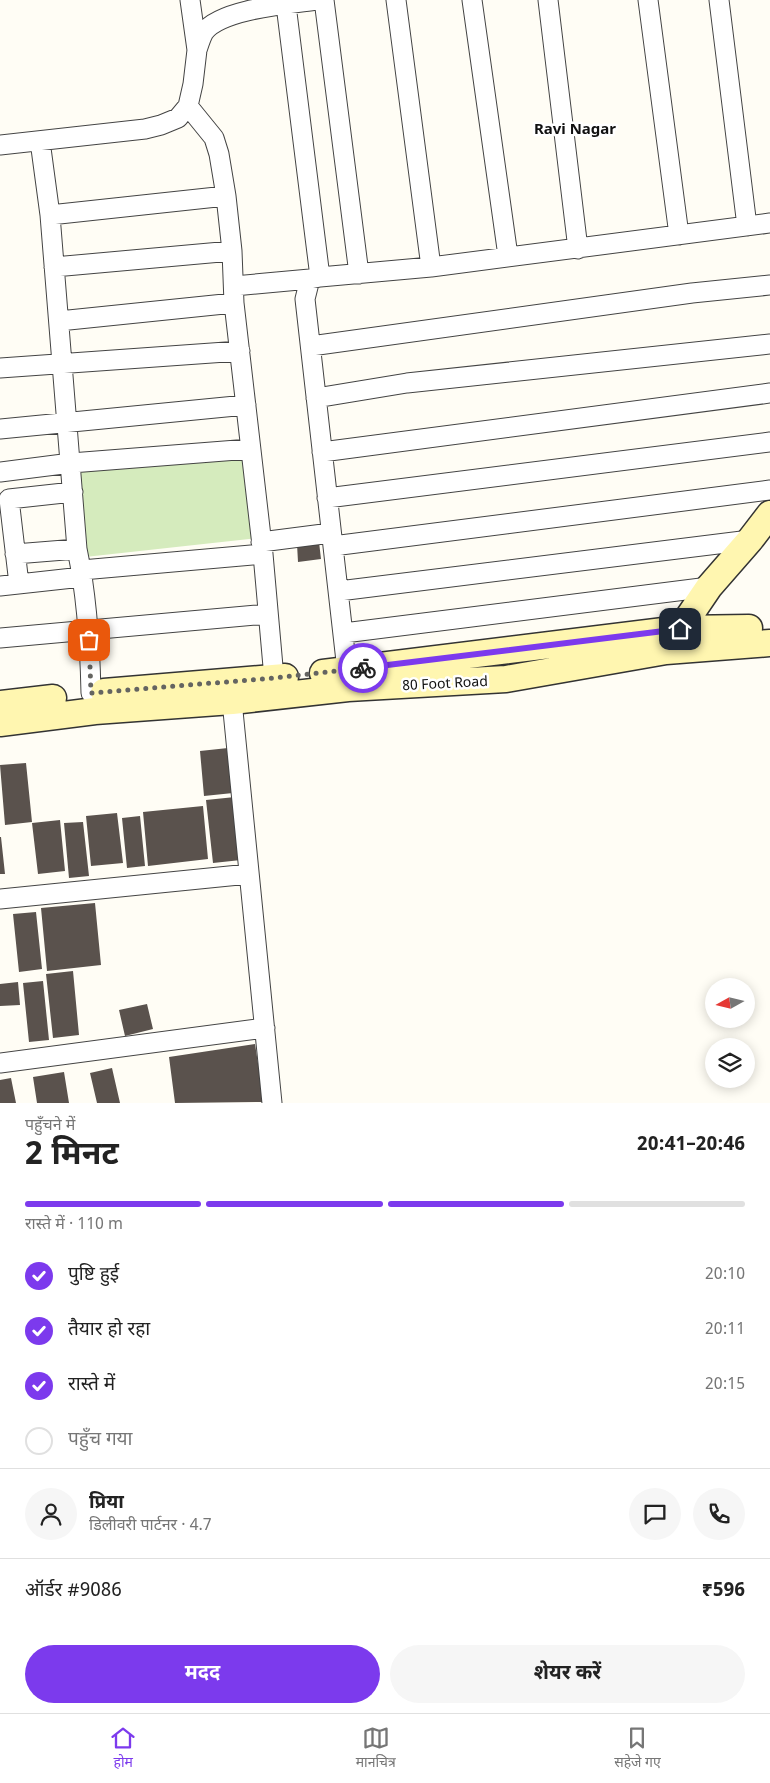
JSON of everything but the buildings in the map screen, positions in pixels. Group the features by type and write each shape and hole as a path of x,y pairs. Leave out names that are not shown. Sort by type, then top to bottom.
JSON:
{"street":[{"path":"190,0 197,50"},
{"path":"0,145 153,127 178,118 188,106 197,50 204,32 213,24 225,17 253,10 317,0"},
{"path":"324,0 359,274"},
{"path":"396,0 431,267"},
{"path":"472,0 508,256"},
{"path":"548,0 578,249"},
{"path":"648,0 679,235"},
{"path":"719,0 747,226"},
{"path":"286,5 315,278 305,299 347,670"},
{"path":"188,106 214,138 219,154 226,196 232,250 234,295 262,548 274,678"},
{"path":"40,141 50,215 77,549 82,574 88,630 91,693"},
{"path":"50,215 226,196"},
{"path":"59,321 234,295 315,278 431,267 770,223"},
{"path":"54,266 232,250"},
{"path":"311,346 692,293 770,285"},
{"path":"316,398 407,383 770,344"},
{"path":"0,368 240,351"},
{"path":"322,452 770,393"},
{"path":"0,429 246,406"},
{"path":"327,498 770,442"},
{"path":"250,449 71,463 3,471 8,499 6,532 15,554 9,585 262,548 770,490"},
{"path":"8,499 73,492"},
{"path":"666,651 709,588 770,514"},
{"path":"339,591 750,540"},
{"path":"15,554 77,549"},
{"path":"344,633 709,588"},
{"path":"0,638 268,614"},
{"name":"80 Foot Road","path":"0,704 91,693 347,670 680,629 770,628"},
{"name":"80 Foot Road","path":"0,723 95,711 232,701 348,688 506,679 666,651 770,643"},
{"path":"232,701 272,1103"},
{"path":"0,899 250,874"},
{"path":"0,1063 265,1028"}],"green space":[{"path":"250,455 258,538 85,557 77,471"}],"way so far":[{"path":"89,640 91,693 274,678 363,668"}],"district":[{"name":"Ravi Nagar","path":"575,129"}],"route":[{"path":"363,668 680,629"}]}
